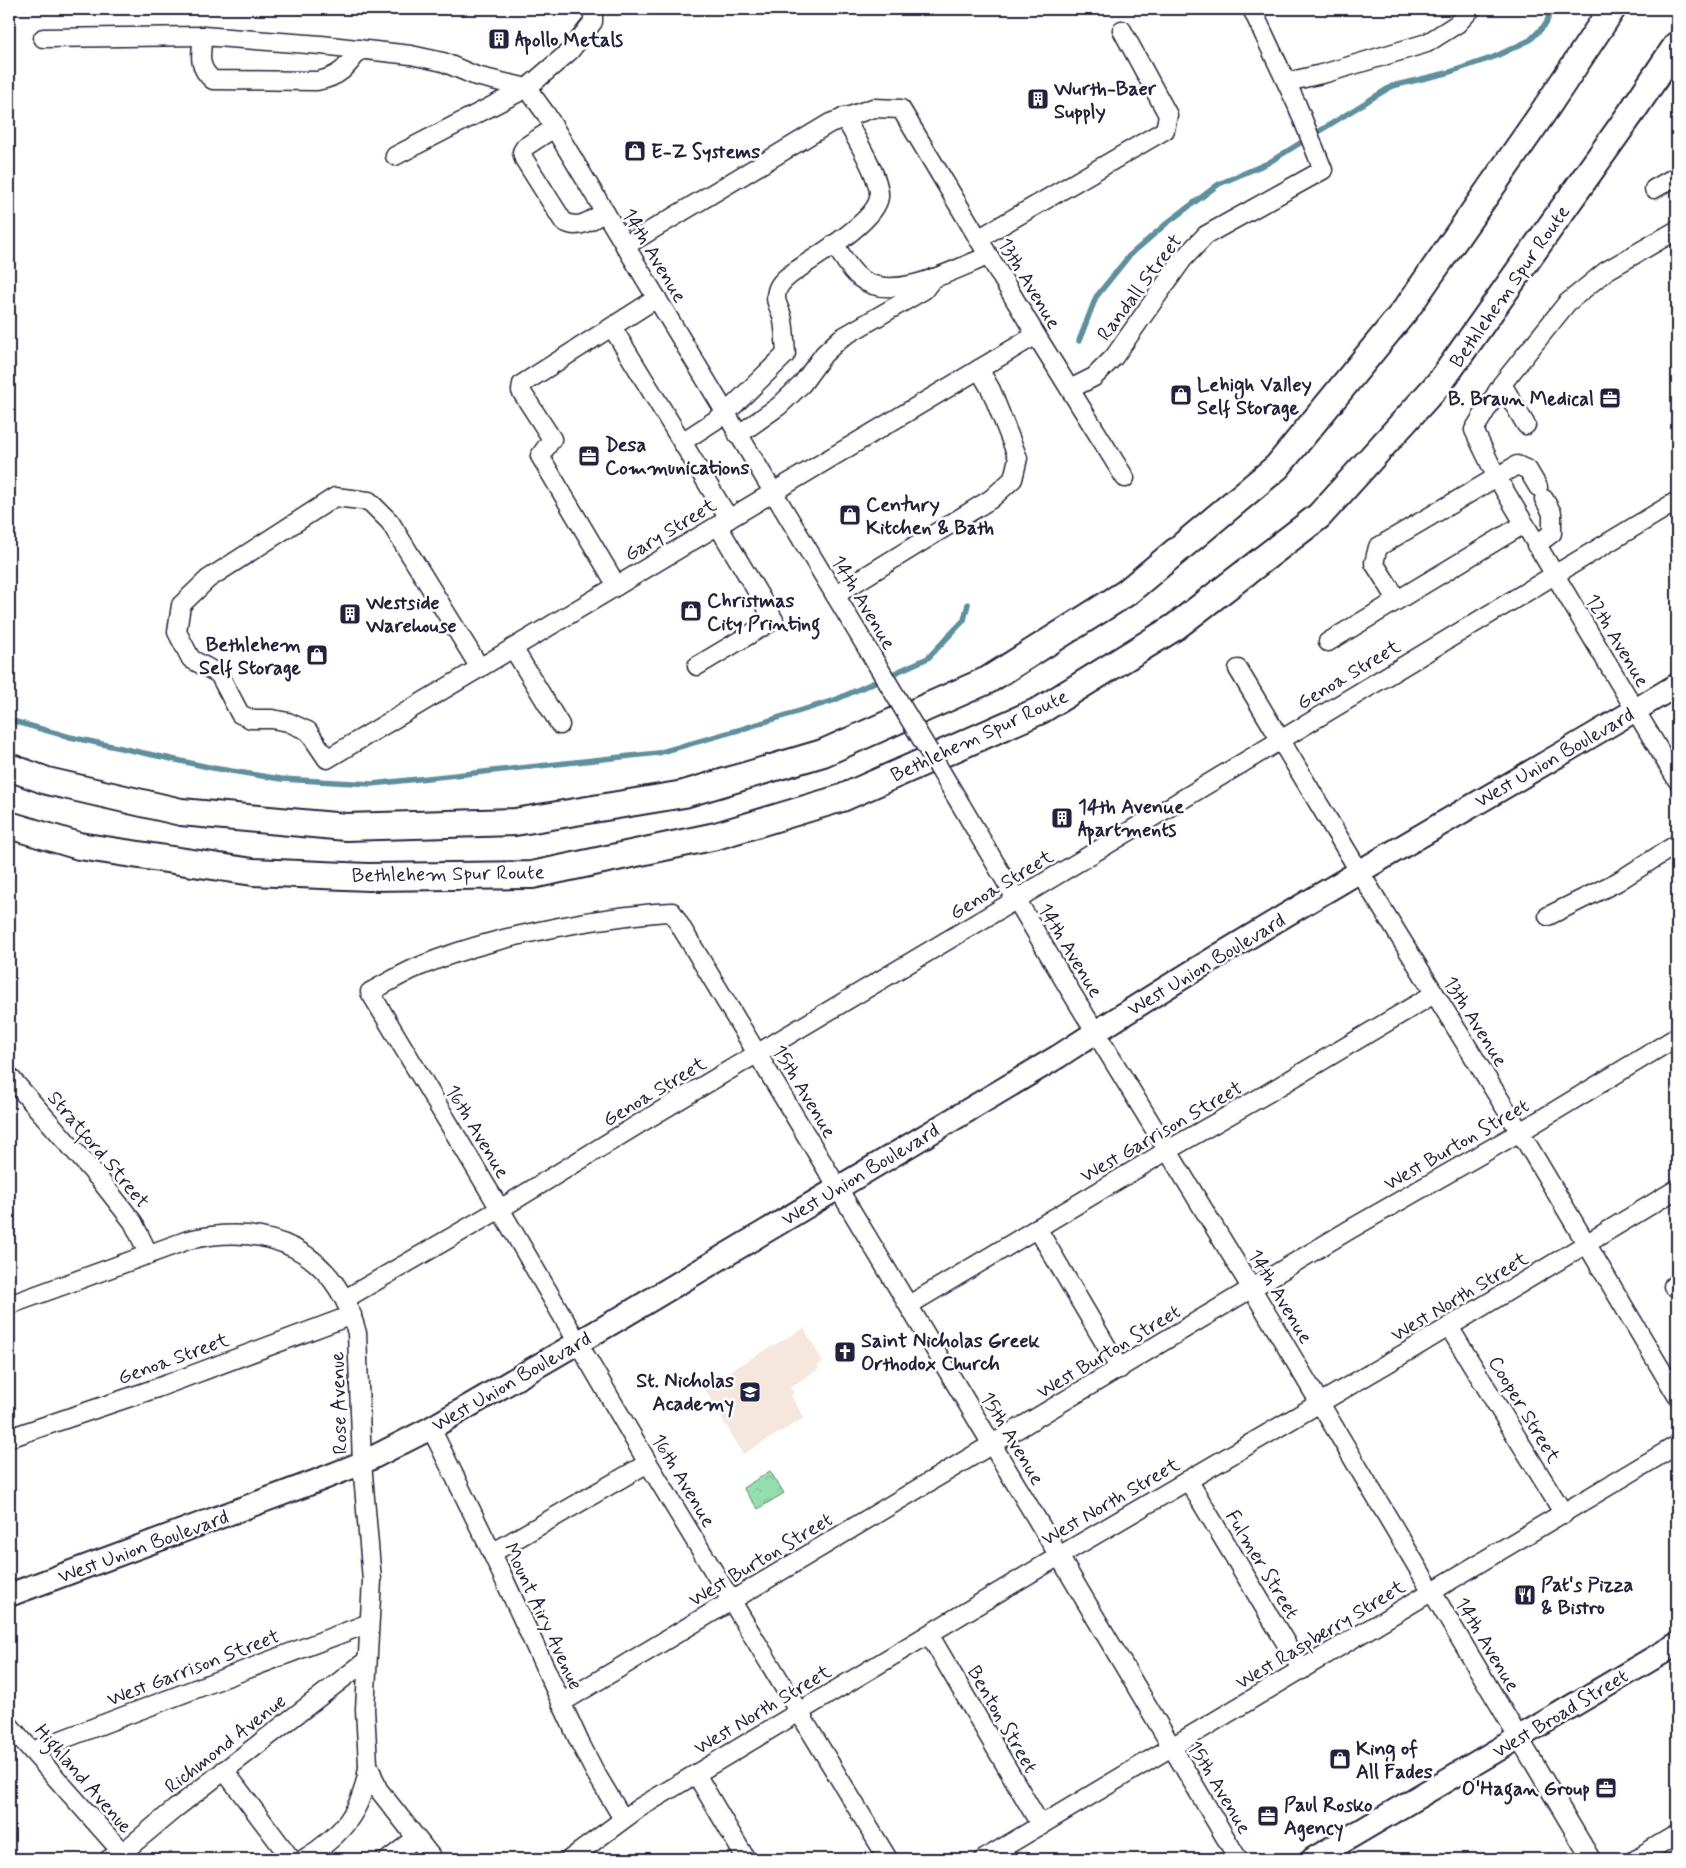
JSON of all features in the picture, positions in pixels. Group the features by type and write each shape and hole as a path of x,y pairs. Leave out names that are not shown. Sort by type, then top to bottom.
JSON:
{"highway":[{"path":"9,767 47,781 181,812 346,827 515,822 684,794 823,753 988,680 1126,593 1277,467 1407,308 1542,114 1612,9"},
{"name":"Bethlehem Spur Route","path":"9,825 79,846 253,872 368,877 532,875 716,836 842,798 1042,710 1175,627 1319,516 1441,381 1629,116 1677,44"},
{"path":"1629,116 1677,57"}],"main road":[{"name":"West Union Boulevard","path":"9,1595 305,1486 362,1463 432,1428 1059,1056 1095,1032 1359,871 1677,685"},
{"name":"West Broad Street","path":"1313,1859 1677,1644"}],"street":[{"path":"395,156 527,88 570,51 593,22 593,9"},
{"path":"1252,9 1287,82 1326,73 1427,43 1457,24 1471,9"},
{"path":"978,239 1165,130 1168,115 1122,30"},
{"path":"42,38 203,36 360,49 411,55 443,62 476,76 527,88"},
{"path":"203,36 201,65 205,74 213,80 317,82 330,79 348,67 360,49"},
{"name":"Randall Street","path":"1070,390 1094,377 1114,356 1183,259 1206,235 1323,170 1287,82"},
{"name":"14th Avenue","path":"527,88 550,121 605,212 1592,1859"},
{"name":"13th Avenue","path":"844,117 873,108 901,109 988,256 1124,478"},
{"path":"625,246 739,176 830,123 844,117 870,165 879,196 876,206 853,230 787,277 778,288 775,301 782,317 786,354 725,414 682,442"},
{"path":"550,121 525,146 522,152 524,159 563,221 570,226 577,227 605,212"},
{"path":"1654,189 1677,176"},
{"path":"1526,425 1502,384 1567,303 1606,271 1677,230"},
{"path":"834,244 860,279 879,286 898,288 919,284 988,256"},
{"path":"738,435 779,406 802,384 824,354 841,338 924,290 933,278"},
{"path":"617,586 540,456 552,439 521,391 522,384 656,298"},
{"path":"612,327 682,442 774,620 697,666"},
{"name":"Gary Street","path":"480,668 390,522 369,501 335,497 208,579 181,605 177,632 191,659 218,674 240,714 251,719 272,718 280,720 308,731 327,759 514,648 1036,335"},
{"path":"834,594 991,499 1013,479 1018,458 991,390 979,369"},
{"name":"12th Avenue","path":"1502,384 1474,430 1496,476 1536,545 1677,780"},
{"path":"1397,600 1374,563 1378,547 1517,464 1528,470 1552,513 1552,533 1536,545"},
{"name":"Genoa Street","path":"9,1438 157,1388 348,1307 500,1209 642,1122 1017,899 1677,501"},
{"path":"1328,642 1524,524"},
{"path":"514,648 560,725"},
{"name":"13th Avenue","path":"1238,669 1359,871 1520,1132 1677,1396"},
{"path":"1548,916 1617,882 1677,844"},
{"name":"15th Avenue","path":"672,912 909,1305 1238,1859"},
{"name":"16th Avenue","path":"672,912 646,913 588,922 489,942 452,953 416,968 370,992 500,1209 648,1463 888,1859"},
{"name":"West Garrison Street","path":"909,1305 1434,994"},
{"name":"West Burton Street","path":"561,1703 1349,1230 1520,1132 1677,1037"},
{"name":"Stratford Street","path":"9,1076 100,1180 133,1222 149,1255"},
{"name":"West North Street","path":"570,1859 623,1819 800,1711 1677,1189"},
{"path":"1037,1228 1120,1369"},
{"name":"Rose Avenue","path":"9,1305 188,1240 212,1235 237,1234 262,1237 286,1244 308,1256 333,1281 348,1307 357,1333 362,1463 372,1580 365,1709 368,1764 378,1789 433,1859"},
{"name":"Cooper Street","path":"1449,1326 1564,1514"},
{"name":"Mount Airy Avenue","path":"432,1428 561,1703 595,1772 623,1819"},
{"name":"West Raspberry Street","path":"984,1859 1677,1446"},
{"path":"492,1554 648,1463"},
{"name":"Fulmer Street","path":"1188,1480 1302,1670"},
{"name":"West Garrison Street","path":"32,1751 369,1623"},
{"name":"Benton Street","path":"929,1634 1041,1826"},
{"name":"Richmond Avenue","path":"119,1857 224,1770 367,1660"},
{"name":"Highland Avenue","path":"9,1724 119,1857"},
{"path":"304,1859 344,1828 353,1815 361,1799 368,1764"},
{"path":"224,1770 291,1859"},
{"path":"696,1774 746,1859"},
{"path":"1635,1859 1677,1834"},
{"path":"389,1859 416,1838"}],"shaded area":[{"name":"St. Nicholas Academy","path":"804,1328 823,1362 817,1366 819,1369 790,1387 794,1393 791,1395 804,1418 743,1454 703,1386"}],"green space":[{"path":"770,1471 784,1493 758,1509 743,1488"}],"waterway":[{"path":"1079,341 1096,297 1129,256 1167,223 1219,184 1268,163 1392,86 1447,73 1494,57 1530,40 1546,24 1551,9"},
{"path":"9,720 70,737 213,768 281,779 372,784 658,753 835,700 928,658 964,620 968,604"}],"place":[{"name":"Apollo Metals","path":"499,39"},
{"name":"Wurth-Baer Supply","path":"1038,99"},
{"name":"E-Z Systems","path":"635,151"},
{"name":"Lehigh Valley Self Storage","path":"1181,395"},
{"name":"B. Braun Medical","path":"1610,398"},
{"name":"Desa Communications","path":"589,456"},
{"name":"Century Kitchen & Bath","path":"850,515"},
{"name":"Christmas City Printing","path":"691,611"},
{"name":"Westside Warehouse","path":"350,614"},
{"name":"Bethlehem Self Storage","path":"317,655"},
{"name":"14th Avenue Apartments","path":"1062,818"},
{"name":"Saint Nicholas Greek Orthodox Church","path":"845,1352"},
{"name":"St. Nicholas Academy","path":"750,1392"},
{"name":"Pat's Pizza & Bistro","path":"1525,1595"},
{"name":"King of All Fades","path":"1340,1759"},
{"name":"O'Hagan Group","path":"1606,1788"},
{"name":"Paul Rosko Agency","path":"1268,1816"}]}
